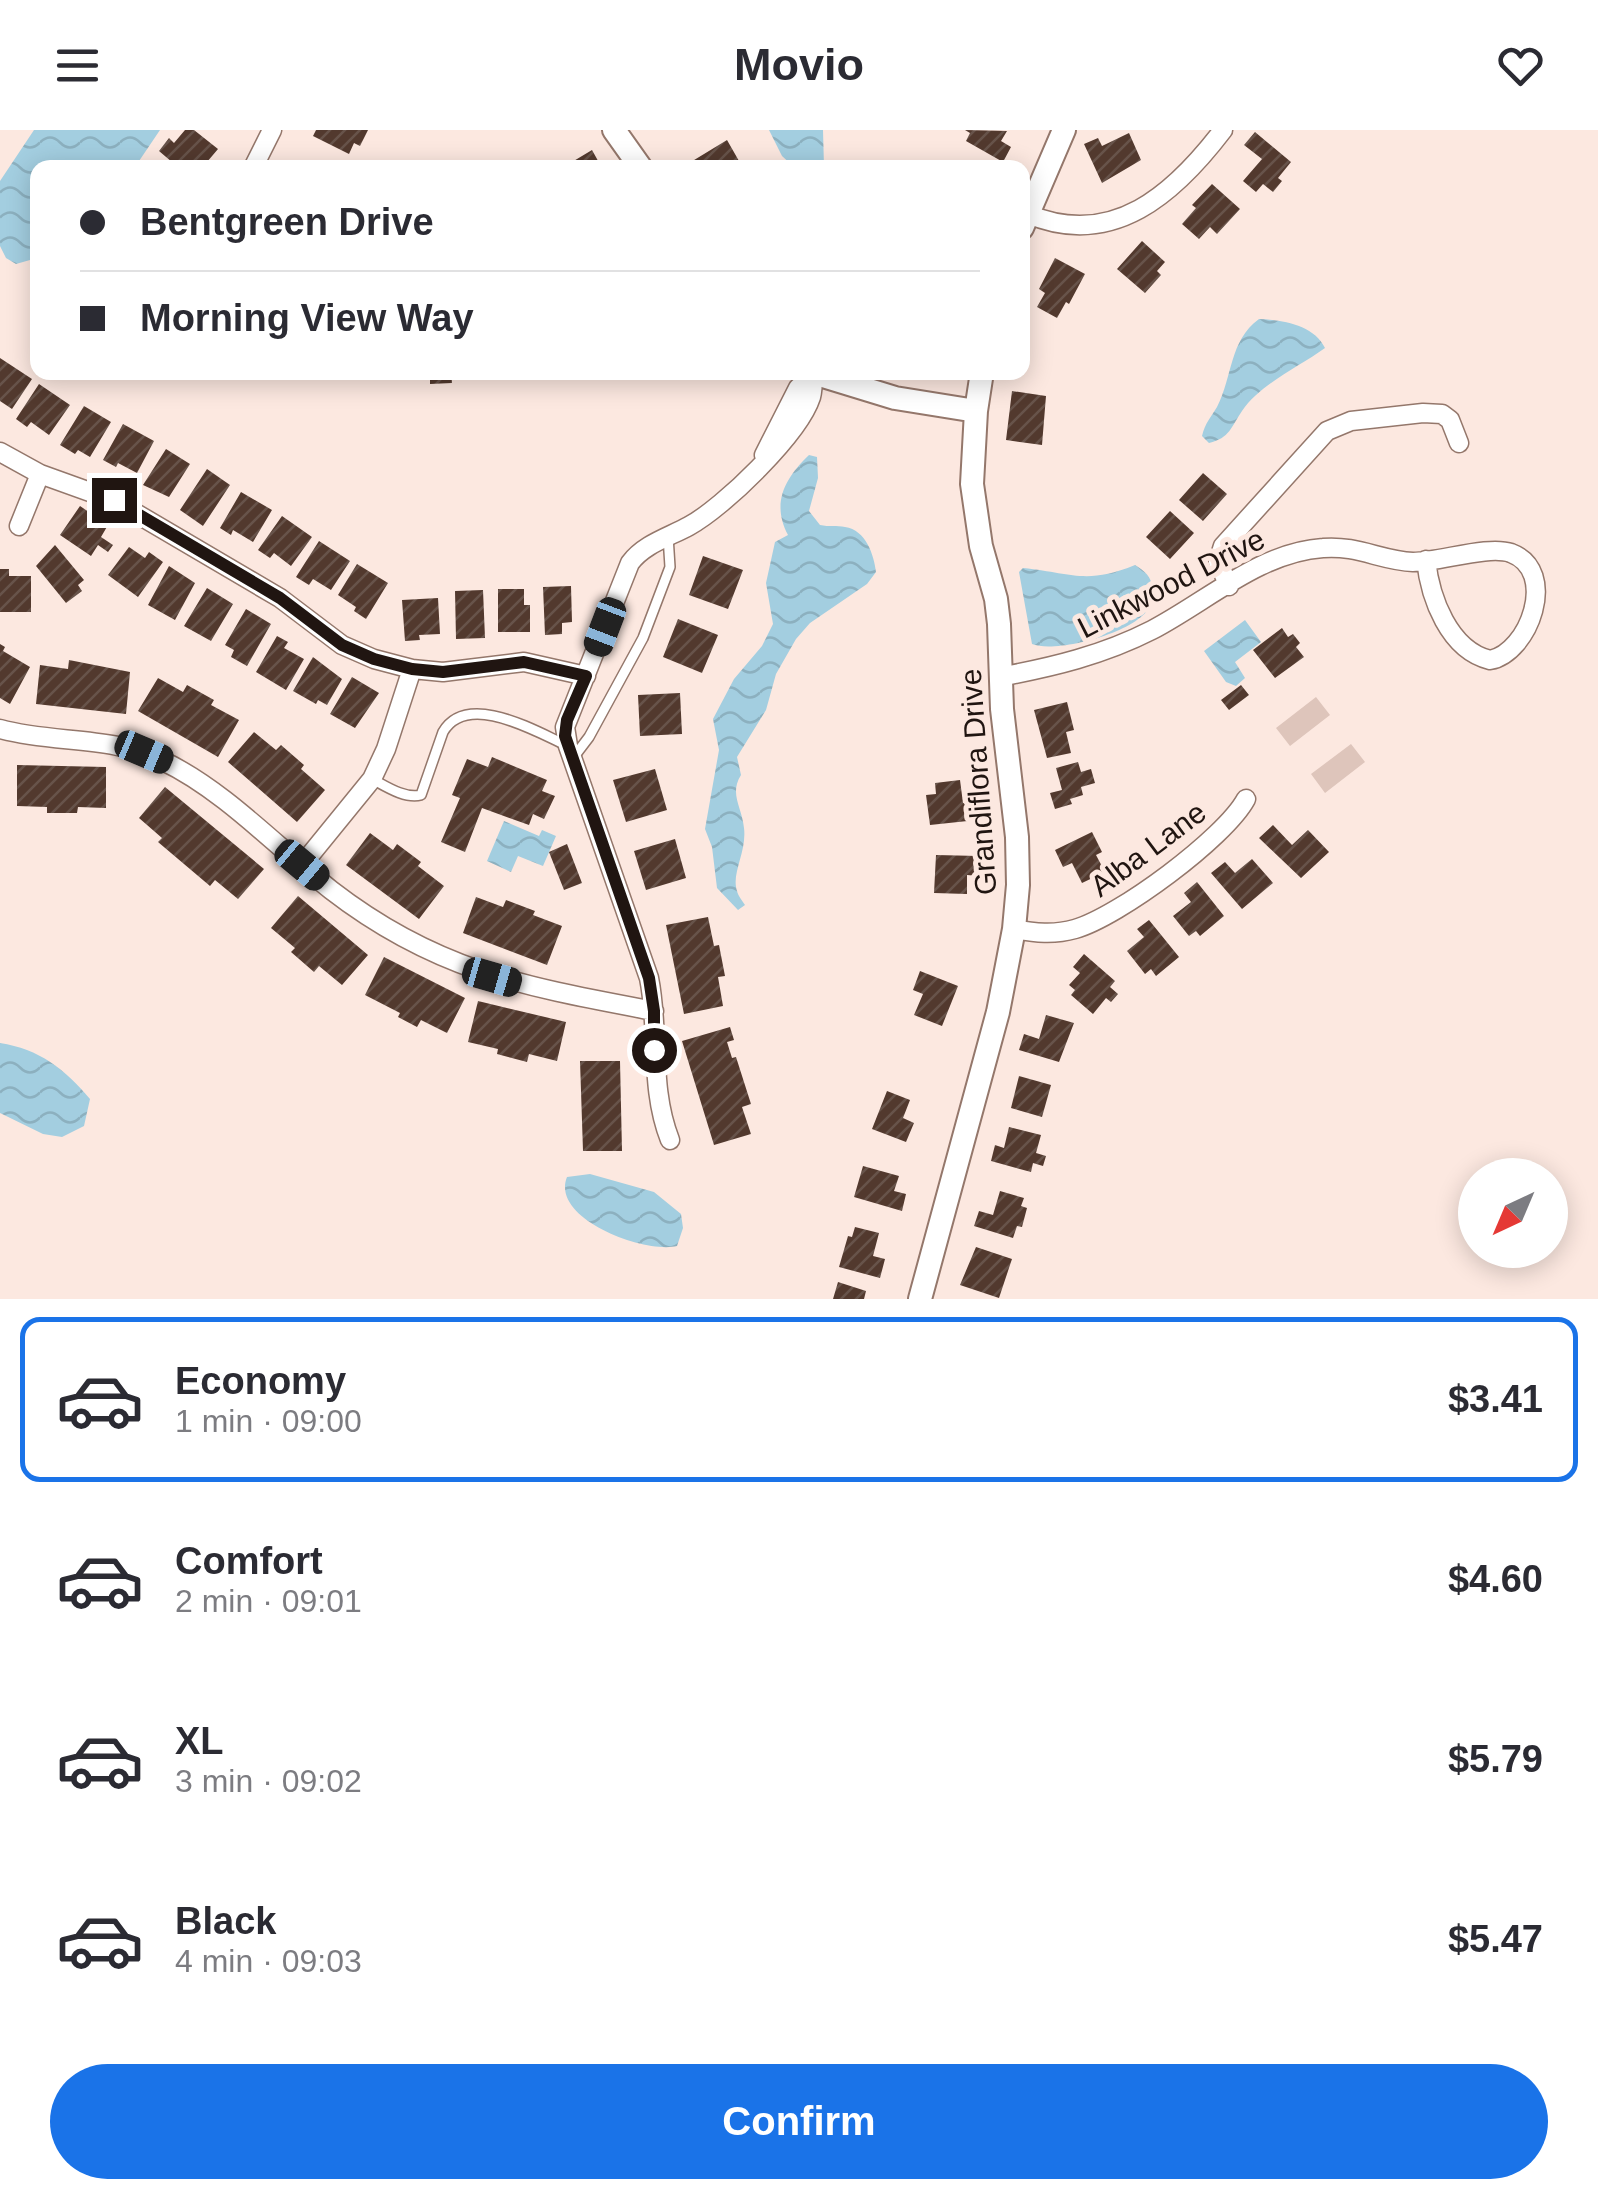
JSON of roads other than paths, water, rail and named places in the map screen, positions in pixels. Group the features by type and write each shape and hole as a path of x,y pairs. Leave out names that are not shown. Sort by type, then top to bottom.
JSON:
{"street":[{"path":"257,160 272,130"},
{"path":"1030,209 1064,130"},
{"path":"1030,221 1068,225 1102,223 1126,216 1177,184 1223,130"},
{"path":"616,131 636,160"},
{"path":"670,1140 657,1093 654,1011 643,958 565,736 567,720 630,562 724,500 762,460 805,380"},
{"path":"835,380 895,398 976,411"},
{"name":"Grandiflora Drive","path":"920,1299 998,1012 1014,930 1018,885 996,599 981,546 972,484 981,380"},
{"path":"1229,586 1218,562 1223,546 1326,432 1351,421 1434,413 1450,420 1459,442"},
{"path":"0,452 40,474 114,500 280,598 342,645 374,659 412,669 460,672 524,662 586,676"},
{"path":"18,526 40,474"},
{"name":"Linkwood Drive","path":"1000,677 1115,648 1276,559 1309,549 1356,549 1397,559 1506,552 1520,558 1534,578 1536,602 1510,653 1490,660 1481,658 1461,642 1430,592 1426,560"},
{"path":"302,865 372,779 412,669"},
{"path":"0,730 110,743 164,761 200,783 378,923 464,967 539,990 654,1011"},
{"name":"Alba Lane","path":"1014,930 1057,933 1103,918 1226,828 1246,799"}],"lane":[{"path":"372,779 397,792 422,795 443,732 457,718 498,715 571,752 589,737 644,638 670,567 668,536"}],"water":[{"path":"34,130 160,130 140,160 30,160 30,260 16,264 6,258 0,246 0,181"},
{"path":"769,130 823,130 824,160 786,160"},
{"path":"1259,319 1306,329 1325,348 1259,392 1226,435 1209,443 1202,436 1205,427 1222,395 1242,338"},
{"path":"809,455 817,457 818,478 809,511 820,525 852,529 864,538 876,572 867,584 810,623 796,639 776,674 766,710 737,757 741,775 736,795 744,837 736,884 745,905 738,910 717,888 712,847 705,829 719,750 713,719 734,679 762,646 773,624 766,583 775,542 788,535 781,512 783,492"},
{"path":"1135,565 1148,575 1152,586 1151,604 1143,616 1114,632 1077,643 1032,644 1019,572 1023,568 1091,576"},
{"path":"1245,620 1261,642 1235,662 1245,678 1236,686 1226,682 1204,651"},
{"path":"504,821 539,836 542,830 556,836 543,866 518,856 511,872 487,861"},
{"path":"0,1043 39,1055 71,1078 90,1099 84,1126 62,1137 43,1134 0,1113"},
{"path":"590,1174 654,1192 681,1214 683,1228 677,1246 624,1239 586,1219 573,1207 566,1192 567,1177"}]}
